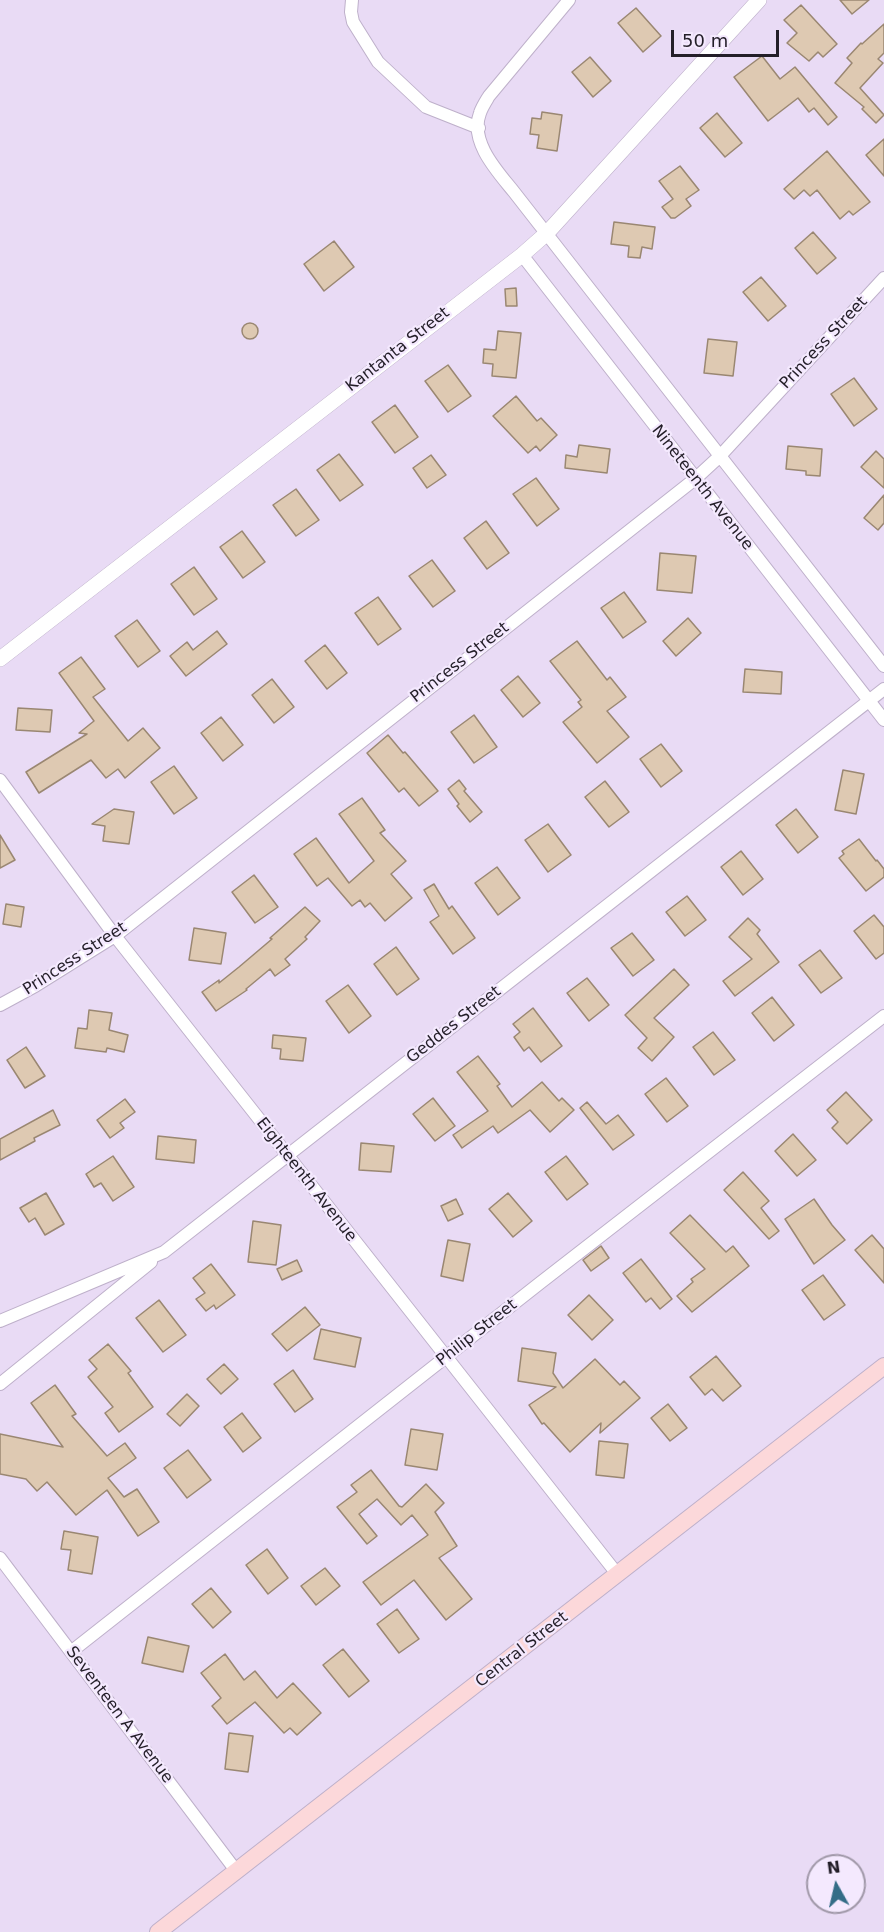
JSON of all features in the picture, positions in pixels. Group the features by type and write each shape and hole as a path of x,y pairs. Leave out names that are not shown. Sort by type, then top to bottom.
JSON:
{"main road":[{"name":"Central Street","path":"159,1932 884,1366"}],"street":[{"path":"352,0 353,22 378,62 426,106 478,128"},
{"path":"569,0 489,96 480,114 478,128 481,141 494,166 884,666"},
{"name":"Kantanta Street","path":"0,659 522,255 547,233 759,0"},
{"name":"Nineteenth Avenue","path":"522,255 884,720"},
{"name":"Princess Street","path":"0,1005 115,936 695,478 720,456 884,278"},
{"name":"Geddes Street","path":"0,1321 164,1252 884,689"},
{"name":"Eighteenth Avenue","path":"0,780 115,936 286,1156 618,1575"},
{"name":"Philip Street","path":"72,1651 884,1016"},
{"path":"2,1378 164,1252"},
{"name":"Seventeen A Avenue","path":"0,1558 237,1872"}],"building":[{"path":"840,0 869,0 852,14"},
{"path":"801,5 837,44 823,57 818,52 809,61 787,43 797,33 784,20"},
{"path":"636,8 661,36 643,52 618,23"},
{"path":"884,24 884,53 878,59 883,63 860,88 884,115 876,123 862,109 864,107 835,83 852,63 847,58"},
{"path":"762,56 780,79 795,67 837,117 828,125 814,108 809,112 798,98 768,121 734,77"},
{"path":"590,57 611,81 593,97 572,72"},
{"path":"542,112 562,115 557,151 537,148 539,135 530,134 532,118 541,119"},
{"path":"717,113 742,143 725,157 700,128"},
{"path":"884,139 884,176 866,155"},
{"path":"827,151 870,202 853,215 849,211 840,219 817,190 810,196 804,190 794,199 784,189"},
{"path":"680,166 699,190 686,199 691,206 675,218 671,218 662,207 673,199 659,181"},
{"path":"614,222 655,227 652,249 642,247 640,258 628,257 629,246 611,244"},
{"path":"813,232 836,258 817,274 795,248"},
{"path":"334,241 354,267 324,291 304,264"},
{"path":"761,277 786,306 768,321 743,292"},
{"path":"516,288 517,306 506,306 505,289"},
{"path":"250,323 256,325 258,331 256,337 250,339 244,337 242,331 244,325"},
{"path":"498,331 521,333 516,378 492,376 493,364 483,363 484,349 496,350"},
{"path":"708,339 737,342 733,376 704,373"},
{"path":"448,365 471,396 448,412 425,381"},
{"path":"854,378 877,409 854,426 831,394"},
{"path":"516,396 537,421 541,418 557,435 540,451 536,446 528,453 493,416"},
{"path":"395,405 418,437 395,453 372,422"},
{"path":"579,445 610,449 607,473 565,468 566,455 577,457"},
{"path":"788,446 822,449 820,476 806,475 806,471 786,469"},
{"path":"876,451 884,459 884,488 861,467"},
{"path":"339,454 363,485 340,501 317,470"},
{"path":"431,455 446,475 427,488 413,468"},
{"path":"536,478 559,509 537,526 513,494"},
{"path":"296,489 319,520 296,536 273,505"},
{"path":"884,495 884,523 878,530 864,518"},
{"path":"486,521 509,553 487,569 464,538"},
{"path":"242,531 265,562 243,578 220,547"},
{"path":"660,553 696,556 692,593 657,590"},
{"path":"432,560 455,591 433,607 409,576"},
{"path":"194,567 217,599 194,615 171,584"},
{"path":"624,592 646,622 623,638 601,608"},
{"path":"378,597 401,629 378,645 355,613"},
{"path":"688,618 701,633 676,656 663,641"},
{"path":"137,620 160,651 138,667 115,636"},
{"path":"217,631 227,644 186,676 170,656 187,642 193,650"},
{"path":"577,641 607,680 610,677 626,697 607,711 629,737 597,763 563,722 582,707 578,702 581,700 550,661"},
{"path":"325,645 347,673 327,689 305,661"},
{"path":"81,657 105,689 93,697 128,741 143,728 160,748 125,778 118,769 106,778 91,760 39,793 26,772 87,734 79,733 94,721 59,673"},
{"path":"745,669 782,672 781,694 743,692"},
{"path":"518,676 540,703 523,717 501,690"},
{"path":"272,679 294,707 274,723 252,695"},
{"path":"18,708 52,710 50,732 16,730"},
{"path":"474,715 497,747 474,763 451,732"},
{"path":"221,717 243,745 223,761 201,733"},
{"path":"388,735 438,791 419,806 404,788 399,792 367,753"},
{"path":"661,744 682,771 661,787 640,759"},
{"path":"174,766 197,798 174,814 151,782"},
{"path":"843,770 864,774 856,814 835,810"},
{"path":"459,780 466,789 464,791 482,812 470,822 457,806 459,804 448,789"},
{"path":"605,781 629,812 609,827 585,797"},
{"path":"362,798 385,830 380,833 406,861 391,874 412,898 385,921 370,903 365,907 360,900 352,906 328,878 317,886 294,854 316,838 349,883 374,861 339,814"},
{"path":"114,809 134,812 129,844 103,841 105,826 92,824"},
{"path":"796,809 818,837 798,853 776,825"},
{"path":"548,824 571,855 548,872 525,840"},
{"path":"0,835 15,860 0,868"},
{"path":"859,839 884,869 884,877 866,891 839,858 844,854 842,851"},
{"path":"741,851 763,879 743,895 721,867"},
{"path":"497,867 520,898 498,915 475,883"},
{"path":"254,875 278,907 255,923 232,892"},
{"path":"434,884 449,909 452,906 475,938 453,954 430,922 439,916 424,890"},
{"path":"687,896 706,920 685,936 666,912"},
{"path":"6,904 24,907 21,927 3,924"},
{"path":"305,907 320,921 305,937 307,939 285,959 290,965 275,976 270,969 247,990 216,1011 202,992 219,980 219,983 239,967"},
{"path":"874,915 884,927 884,953 876,959 854,931"},
{"path":"748,918 760,930 757,934 779,962 735,996 723,981 752,959 729,937"},
{"path":"194,928 226,933 221,964 189,960"},
{"path":"632,933 654,960 633,976 611,948"},
{"path":"396,947 419,979 397,995 374,964"},
{"path":"820,950 842,978 821,993 799,965"},
{"path":"674,969 689,985 654,1018 674,1037 652,1061 638,1048 647,1038 625,1015"},
{"path":"587,978 609,1005 589,1021 567,993"},
{"path":"348,985 371,1016 349,1033 326,1001"},
{"path":"772,997 794,1025 774,1041 752,1013"},
{"path":"533,1008 562,1046 541,1062 529,1047 524,1051 514,1037 520,1032 513,1024"},
{"path":"89,1010 112,1013 109,1030 128,1035 124,1052 107,1048 106,1052 75,1048 78,1028 87,1029"},
{"path":"713,1032 735,1060 714,1075 693,1047"},
{"path":"273,1035 306,1038 303,1061 280,1059 281,1049 272,1048"},
{"path":"26,1047 45,1076 25,1088 7,1060"},
{"path":"478,1056 500,1084 497,1086 512,1107 542,1082 559,1101 562,1098 574,1110 550,1132 530,1110 498,1133 493,1126 462,1148 453,1135 488,1111 457,1072"},
{"path":"666,1078 688,1106 667,1122 645,1094"},
{"path":"846,1092 872,1120 847,1144 832,1128 838,1122 827,1110"},
{"path":"433,1098 455,1126 435,1141 413,1114"},
{"path":"125,1099 135,1112 120,1123 124,1128 110,1138 97,1120"},
{"path":"587,1102 606,1124 618,1115 634,1135 613,1150 580,1108"},
{"path":"53,1110 60,1125 34,1138 35,1141 0,1160 0,1139"},
{"path":"793,1134 816,1160 797,1176 775,1151"},
{"path":"158,1136 196,1140 194,1163 156,1159"},
{"path":"361,1143 394,1146 391,1172 359,1170"},
{"path":"113,1156 134,1187 113,1201 101,1183 94,1187 86,1174"},
{"path":"566,1156 588,1184 567,1200 545,1172"},
{"path":"743,1172 769,1201 761,1208 779,1231 769,1239 724,1190"},
{"path":"46,1193 64,1224 45,1235 35,1218 29,1222 20,1208"},
{"path":"508,1193 532,1221 513,1237 489,1209"},
{"path":"456,1199 463,1214 448,1221 441,1206"},
{"path":"814,1199 845,1240 814,1264 785,1219"},
{"path":"690,1215 726,1252 733,1246 749,1266 692,1312 677,1296 693,1282 691,1279 705,1269 670,1233"},
{"path":"253,1221 281,1225 276,1265 248,1262"},
{"path":"872,1235 884,1249 884,1283 855,1250"},
{"path":"448,1240 470,1244 463,1281 441,1276"},
{"path":"601,1246 609,1258 591,1271 583,1260"},
{"path":"641,1259 672,1299 660,1309 651,1298 646,1302 623,1273"},
{"path":"297,1260 302,1271 282,1280 277,1269"},
{"path":"211,1264 235,1295 216,1309 214,1305 206,1311 196,1299 205,1293 193,1278"},
{"path":"823,1275 845,1305 824,1320 802,1290"},
{"path":"589,1295 613,1320 592,1340 568,1315"},
{"path":"159,1300 186,1335 163,1352 136,1318"},
{"path":"305,1307 320,1325 287,1351 272,1334"},
{"path":"321,1329 361,1338 355,1367 314,1359"},
{"path":"108,1344 131,1371 128,1373 153,1407 119,1432 105,1413 113,1407 88,1377 97,1369 89,1360"},
{"path":"522,1348 556,1353 553,1373 563,1388 595,1359 620,1385 624,1381 640,1398 600,1433 601,1423 570,1452 544,1423 542,1424 529,1405 556,1387 518,1381"},
{"path":"716,1356 741,1386 723,1401 712,1389 705,1395 690,1377"},
{"path":"224,1364 238,1379 221,1394 207,1379"},
{"path":"293,1370 313,1399 295,1412 274,1384"},
{"path":"55,1385 76,1414 72,1416 107,1456 125,1443 136,1458 108,1478 124,1497 137,1489 159,1522 138,1536 107,1490 76,1515 47,1482 37,1491 26,1479 0,1474 0,1434 63,1447 31,1403"},
{"path":"187,1394 199,1406 180,1426 167,1414"},
{"path":"668,1404 687,1428 670,1441 651,1418"},
{"path":"242,1413 261,1438 243,1452 224,1427"},
{"path":"411,1429 443,1434 437,1470 405,1465"},
{"path":"599,1441 628,1444 624,1478 596,1475"},
{"path":"188,1450 211,1480 187,1498 164,1468"},
{"path":"371,1470 399,1506 402,1507 426,1484 444,1503 435,1512 457,1546 439,1558 472,1599 446,1620 414,1580 381,1605 363,1582 428,1535 412,1515 401,1525 377,1499 359,1514 377,1536 367,1544 337,1507 357,1492 351,1485"},
{"path":"64,1531 98,1537 92,1574 68,1570 71,1550 61,1549"},
{"path":"267,1549 288,1578 268,1594 246,1565"},
{"path":"325,1568 340,1586 316,1605 301,1586"},
{"path":"211,1588 231,1612 213,1628 192,1604"},
{"path":"397,1609 419,1639 399,1653 377,1624"},
{"path":"148,1637 189,1646 183,1672 142,1663"},
{"path":"343,1649 369,1681 349,1697 323,1665"},
{"path":"225,1654 244,1680 255,1671 277,1698 293,1683 321,1713 297,1735 290,1728 284,1733 255,1702 227,1724 212,1706 221,1698 201,1673"},
{"path":"229,1733 253,1736 248,1772 225,1769"}]}
